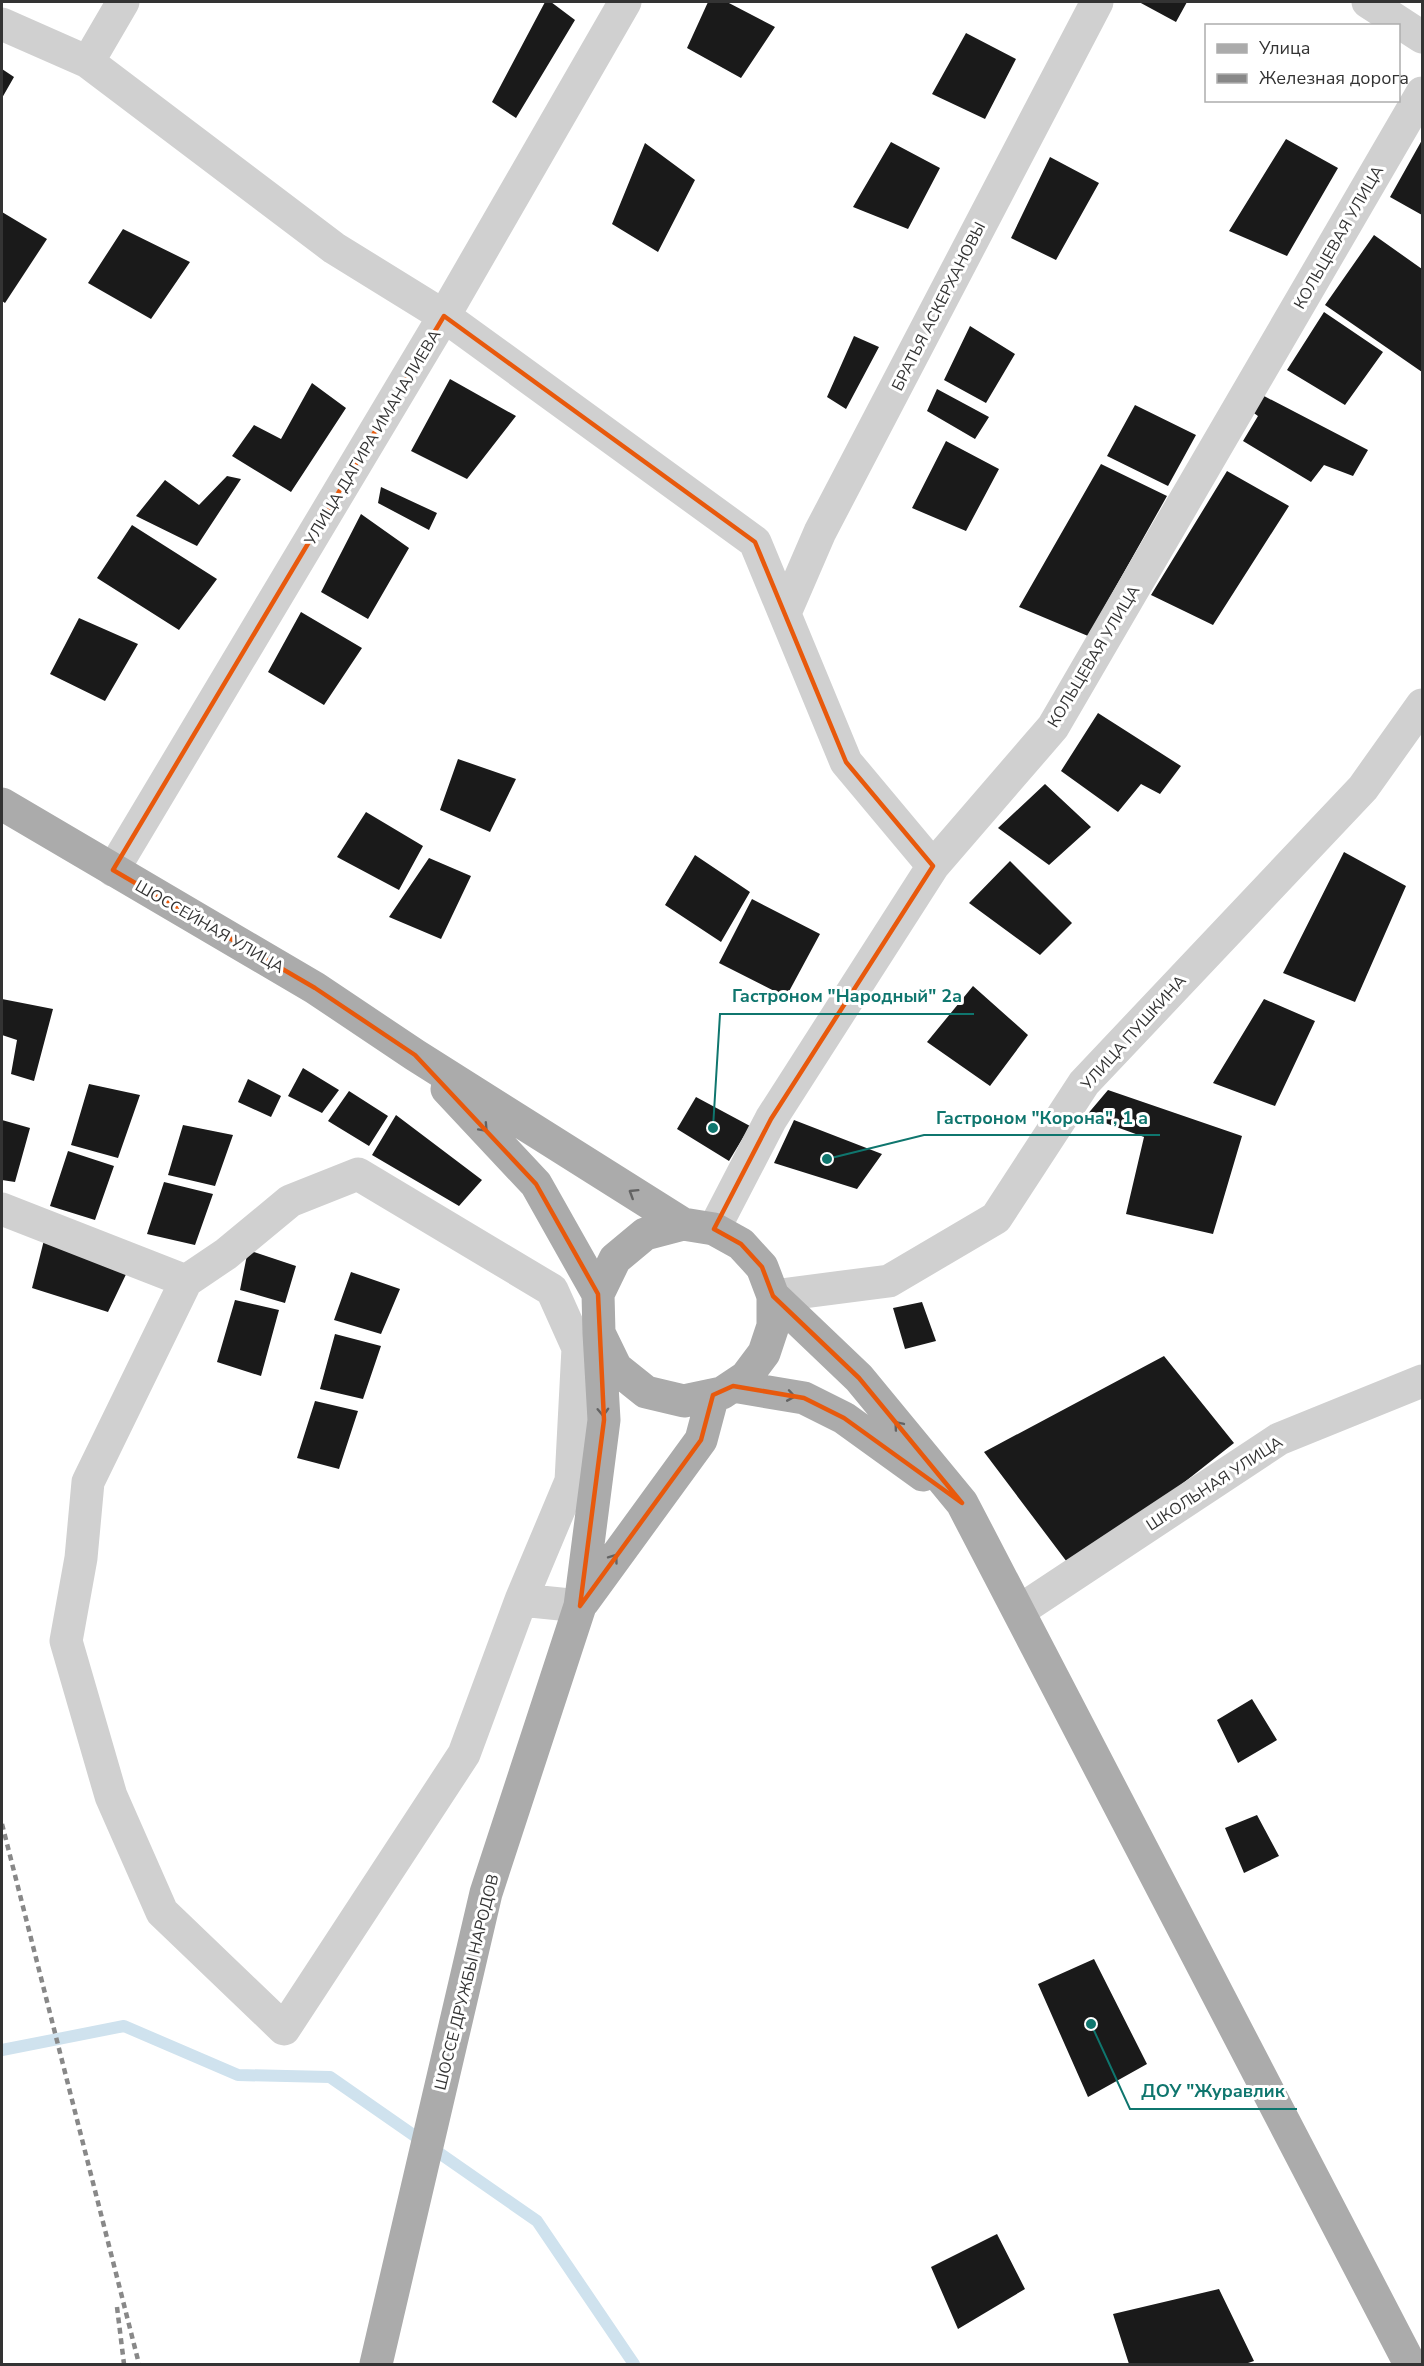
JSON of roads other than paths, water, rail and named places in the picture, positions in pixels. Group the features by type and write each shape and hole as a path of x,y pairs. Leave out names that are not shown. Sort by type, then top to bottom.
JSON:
{"main road":[{"name":"ШОССЕЙНАЯ УЛИЦА","path":"2,804 315,988 415,1055"},
{"path":"415,1055 698,1226 741,1244 762,1267 772,1296 773,1326 764,1353 746,1377 723,1390 684,1401 646,1392 616,1368 599,1333"},
{"path":"415,1055 536,1184 598,1294"},
{"path":"580,1606 604,1419 598,1294 615,1258 645,1234 698,1226"},
{"path":"772,1296 859,1378 962,1503 1410,2364"},
{"path":"723,1390 804,1398 844,1418 962,1503"},
{"path":"580,1606 701,1440 723,1390"},
{"name":"ШОССЕ ДРУЖБЫ НАРОДОВ","path":"376,2363 486,1893 580,1606"}],"street":[{"path":"88,62 123,2"},
{"name":"УЛИЦА ДАГИРА ИМАНАЛИЕВА","path":"113,870 444,316 625,2"},
{"name":"БРАТЬЯ АСКЕРХАНОВЫ","path":"784,613 820,532 1096,2"},
{"path":"1368,2 1422,37"},
{"path":"2,24 88,62 334,248 444,316 755,542 846,762 933,866"},
{"name":"КОЛЬЦЕВАЯ УЛИЦА","path":"698,1226 771,1119 933,866 1053,727 1422,93"},
{"name":"УЛИЦА ПУШКИНА","path":"772,1296 889,1281 996,1218 1084,1083 1363,788 1422,705"},
{"path":"358,1174 552,1290 578,1348 571,1481 521,1600 464,1754 285,2029 162,1912 111,1796 66,1641 81,1558 88,1482 186,1281 226,1254 290,1201 358,1174"},
{"path":"2,1209 186,1281"},
{"name":"ШКОЛЬНАЯ УЛИЦА","path":"1019,1611 1279,1439 1422,1381"},
{"path":"521,1600 580,1606"}],"waterway":[{"path":"2,2050 124,2026 238,2075 330,2077 537,2221 634,2364"}],"railway":[{"path":"2,1824 139,2364"},
{"path":"117,2307 124,2364"}],"place":[{"name":"Гастроном \"Народный\" 2а","path":"713,1128"},
{"name":"Гастроном \"Корона\", 1 а","path":"827,1159"},
{"name":"ДОУ \"Журавлик","path":"1091,2024"}]}
